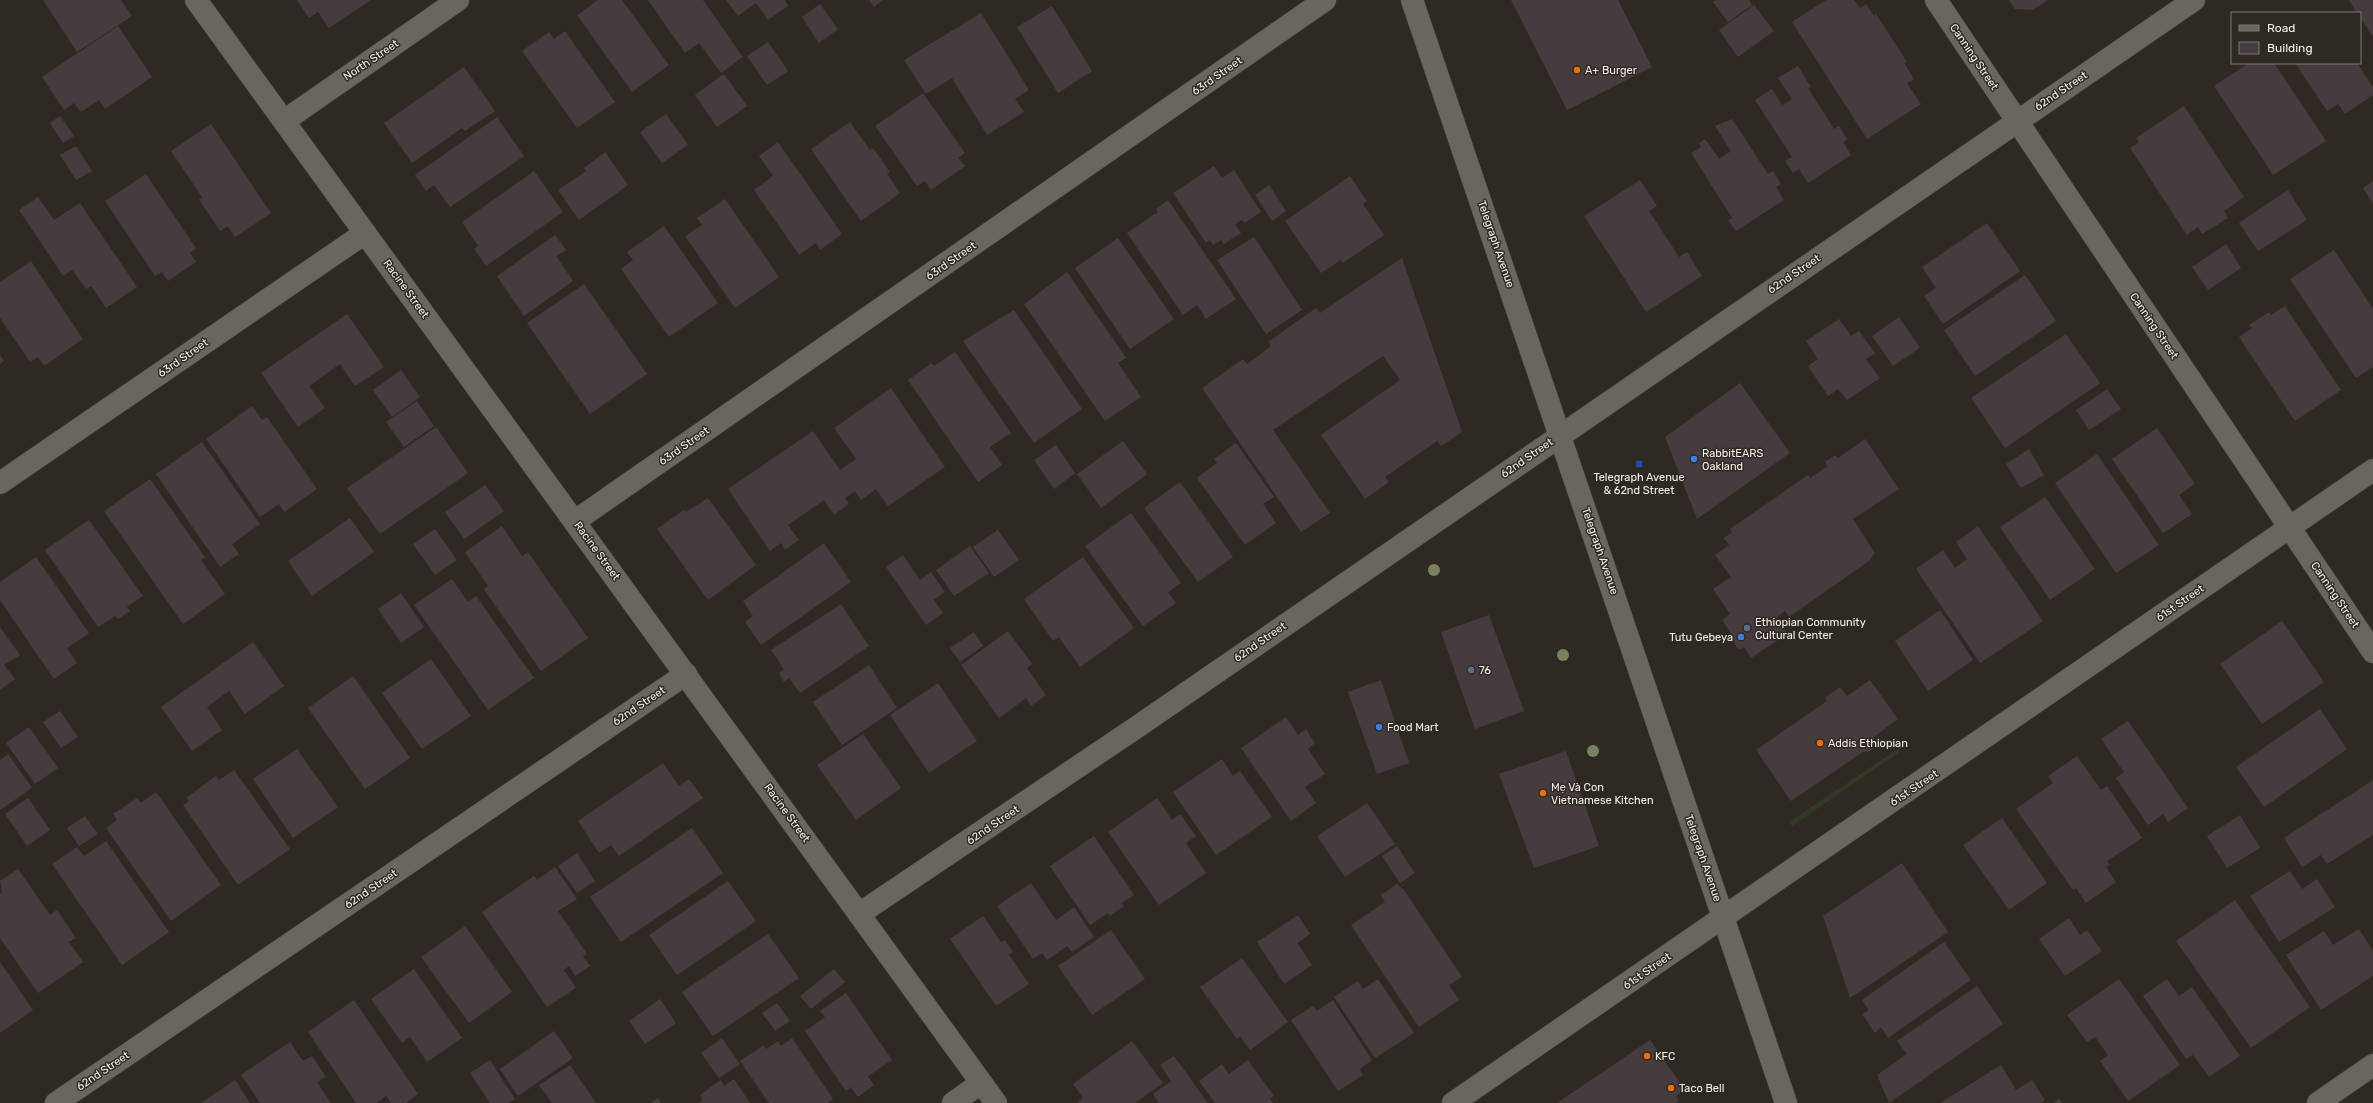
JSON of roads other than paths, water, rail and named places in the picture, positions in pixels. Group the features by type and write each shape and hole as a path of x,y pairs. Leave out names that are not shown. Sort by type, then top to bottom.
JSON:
{"street":[{"name":"Racine Street","path":"196,0 996,1103"},
{"name":"North Street","path":"284,121 458,0"},
{"name":"63rd Street","path":"575,521 1325,0"},
{"name":"Telegraph Avenue","path":"1412,0 1561,434 1786,1103"},
{"name":"Canning Street","path":"1936,0 2373,652"},
{"name":"62nd Street","path":"860,914 1137,727 2194,0"},
{"name":"63rd Street","path":"0,483 365,233"},
{"name":"61st Street","path":"1453,1103 2373,470"},
{"name":"62nd Street","path":"56,1103 686,674"},
{"path":"2318,1103 2373,1065"},
{"path":"953,1103 981,1083"}],"place":[{"name":"A+ Burger","path":"1577,70"},
{"name":"RabbitEARS Oakland","path":"1694,459"},
{"name":"Telegraph Avenue & 62nd Street","path":"1639,464"},
{"name":"Ethiopian Community Cultural Center","path":"1747,628"},
{"name":"Tutu Gebeya","path":"1741,637"},
{"name":"76","path":"1471,670"},
{"name":"Food Mart","path":"1379,727"},
{"name":"Addis Ethiopian","path":"1820,743"},
{"name":"Mẹ Và Con Vietnamese Kitchen","path":"1543,793"},
{"name":"KFC","path":"1647,1056"},
{"name":"Taco Bell","path":"1671,1088"}]}
